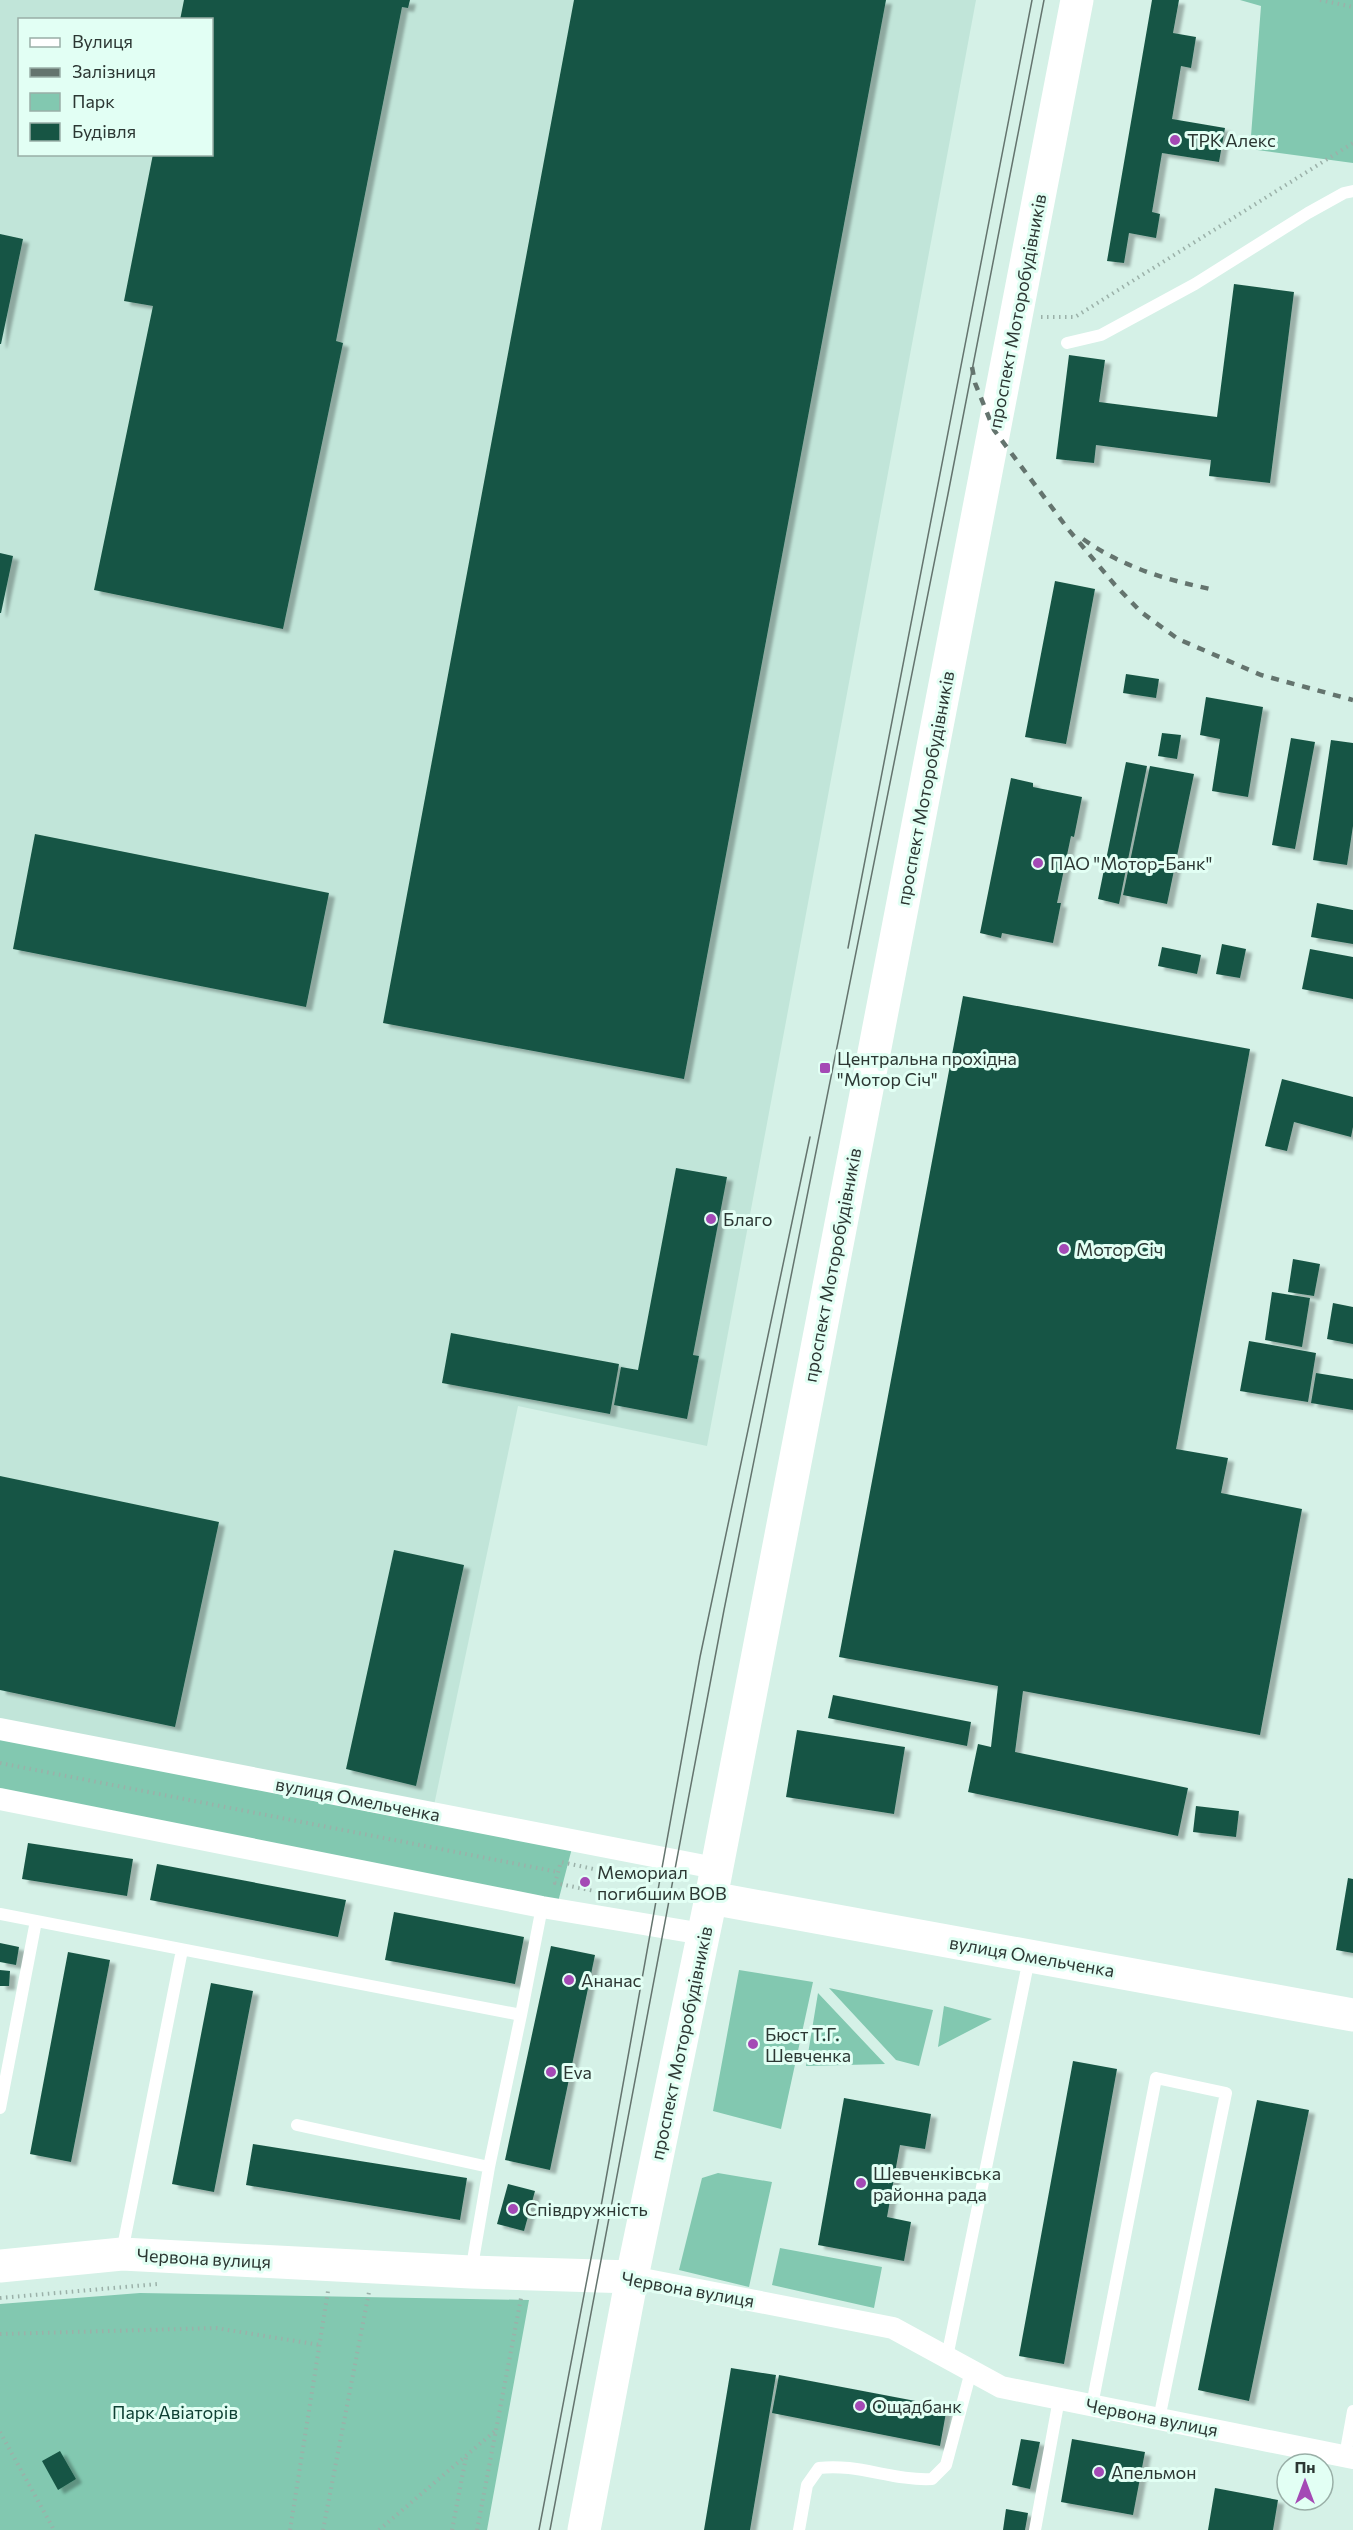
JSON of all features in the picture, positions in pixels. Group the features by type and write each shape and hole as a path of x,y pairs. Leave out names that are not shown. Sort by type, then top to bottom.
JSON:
{"main road":[{"name":"проспект Моторобудівників","path":"584,2530 632,2277 713,1883 1077,0"},
{"name":"вулиця Омельченка","path":"713,1883 1030,1955 1353,2015"},
{"name":"Червона вулиця","path":"0,2266 122,2254 471,2272 632,2277"}],"street":[{"name":"вулиця Омельченка","path":"0,1729 713,1883"},
{"path":"0,1799 542,1907 703,1934"},
{"name":"Червона вулиця","path":"632,2277 893,2328 1001,2387 1349,2457"}],"lane":[{"path":"1067,343 1101,335 1195,284 1308,213 1344,193 1353,191"},
{"path":"471,2272 489,2167 542,1907"},
{"path":"0,1914 521,2015"},
{"path":"0,2108 36,1921"},
{"path":"122,2254 182,1950"},
{"path":"947,2357 1030,1955"},
{"path":"1092,2405 1156,2078 1226,2093 1159,2419"},
{"path":"297,2126 489,2167"},
{"path":"799,2530 807,2485 819,2468 838,2465 912,2480 932,2480 946,2465 971,2371"},
{"path":"1035,2530 1059,2399"},
{"path":"1349,2457 1353,2411"}],"path":[{"path":"1320,0 1353,7"},
{"path":"1034,317 1075,317 1353,142"},
{"path":"0,1763 558,1872"},
{"path":"611,1895 555,1883 561,1862 626,1876"},
{"path":"0,2298 167,2283"},
{"path":"290,2530 329,2286"},
{"path":"323,2530 370,2289 360,2288"},
{"path":"477,2530 521,2297 509,2297"},
{"path":"0,2334 216,2328 320,2345"},
{"path":"379,2530 496,2430"},
{"path":"0,2433 54,2530"},
{"path":"452,2530 466,2456"}],"shaded area":[{"path":"0,0 976,0 707,1446 518,1406 433,1810 0,1724"}],"green space":[{"path":"1240,0 1353,0 1353,163 1250,149 1261,6"},
{"path":"0,1738 572,1848 558,1902 0,1790"},
{"path":"739,1970 813,1982 781,2129 713,2111"},
{"path":"829,1988 933,2010 919,2066 896,2060"},
{"path":"818,1993 885,2064 806,2066"},
{"path":"944,2006 992,2019 938,2047"},
{"path":"718,2173 772,2182 749,2287 679,2270 702,2178"},
{"path":"780,2248 882,2267 874,2308 772,2285"},
{"name":"Парк Авіаторів","path":"140,2293 529,2300 487,2530 0,2530 0,2304"}],"building":[{"path":"184,0 410,0 408,8 402,7 336,341 343,343 283,629 94,590 153,306 124,301 153,156 213,156 213,18 180,18"},
{"path":"574,0 886,0 684,1079 383,1023"},
{"name":"ТРК Алекс","path":"1152,0 1179,0 1173,33 1196,37 1191,68 1181,66 1172,119 1225,128 1219,162 1162,153 1152,212 1160,214 1156,238 1129,233 1124,263 1107,261"},
{"path":"0,234 23,239 1,344 0,344"},
{"path":"1234,284 1294,292 1270,483 1209,476 1211,460 1096,445 1094,463 1056,459 1069,355 1105,360 1099,402 1217,417"},
{"path":"0,553 13,556 1,613 0,613"},
{"path":"1055,581 1095,589 1066,744 1025,737"},
{"path":"1126,674 1159,679 1156,698 1123,693"},
{"path":"1206,697 1263,707 1248,797 1212,791 1220,739 1200,735"},
{"path":"1162,733 1181,735 1177,759 1158,756"},
{"path":"1291,738 1315,742 1295,849 1272,845"},
{"path":"1331,740 1353,743 1353,826 1347,865 1313,860"},
{"path":"1126,762 1147,766 1119,904 1098,899"},
{"path":"1150,766 1194,774 1167,904 1123,895"},
{"path":"1011,778 1033,783 1033,787 1082,797 1057,903 1061,903 1053,943 1002,933 1001,938 980,933"},
{"path":"35,834 329,893 306,1007 13,949"},
{"path":"1317,903 1353,910 1353,944 1311,937"},
{"path":"1222,944 1246,949 1240,978 1216,974"},
{"path":"1162,947 1201,955 1197,974 1158,966"},
{"path":"1310,949 1353,957 1353,999 1302,989"},
{"name":"Мотор Січ","path":"963,996 1250,1049 1176,1449 1228,1458 1221,1493 1302,1509 1260,1735 1023,1691 1015,1752 1188,1788 1178,1836 968,1792 978,1744 991,1747 998,1686 839,1657"},
{"path":"1282,1079 1353,1097 1351,1137 1294,1122 1287,1151 1265,1146"},
{"path":"676,1168 727,1177 693,1355 699,1356 687,1419 614,1405 621,1367 638,1370"},
{"path":"1293,1259 1320,1264 1314,1296 1288,1292"},
{"path":"1272,1292 1310,1298 1302,1347 1265,1340"},
{"path":"1333,1303 1353,1307 1353,1344 1327,1339"},
{"path":"451,1333 619,1364 610,1414 442,1383"},
{"path":"1249,1341 1316,1353 1308,1402 1240,1391"},
{"path":"1316,1373 1353,1379 1353,1410 1311,1403"},
{"path":"0,1476 219,1522 175,1727 0,1690"},
{"path":"394,1550 464,1565 416,1786 346,1769"},
{"path":"833,1695 971,1722 967,1746 828,1718"},
{"path":"797,1730 905,1747 894,1814 786,1797"},
{"path":"1196,1806 1239,1811 1236,1837 1193,1832"},
{"path":"28,1843 133,1859 127,1896 22,1879"},
{"path":"157,1864 346,1900 338,1937 150,1900"},
{"path":"1348,1878 1353,1879 1353,1953 1336,1950"},
{"path":"394,1912 524,1937 515,1984 385,1960"},
{"path":"0,1943 19,1947 16,1965 0,1962"},
{"path":"551,1946 595,1955 550,2170 505,2160"},
{"path":"68,1952 110,1960 71,2162 30,2154"},
{"path":"0,1970 10,1971 9,1986 0,1986"},
{"path":"211,1983 253,1991 214,2192 172,2184"},
{"path":"1073,2061 1117,2069 1064,2364 1019,2356"},
{"name":"Шевченківська районна рада","path":"844,2098 931,2114 925,2149 900,2145 887,2217 911,2222 904,2261 818,2245"},
{"path":"1257,2100 1309,2110 1249,2401 1198,2390"},
{"path":"253,2144 467,2178 460,2220 246,2185"},
{"path":"508,2184 535,2191 524,2231 497,2224"},
{"path":"731,2368 776,2375 750,2530 704,2530"},
{"path":"779,2375 947,2407 940,2446 772,2413"},
{"path":"1021,2439 1040,2442 1030,2489 1012,2485"},
{"path":"1072,2439 1145,2452 1133,2515 1061,2502"},
{"path":"60,2451 76,2479 58,2490 42,2461"},
{"path":"1215,2488 1275,2499 1276,2512 1273,2530 1208,2530"},
{"path":"1006,2509 1028,2513 1025,2530 1003,2530"}],"tram line":[{"path":"848,948 1032,0"},
{"path":"550,2530 724,1610 948,494 1044,0"},
{"path":"539,2530 602,2201 700,1657 810,1137"}],"railway":[{"path":"972,367 975,383 994,430 1068,529 1141,612 1178,639 1261,675 1353,700"},
{"path":"1083,539 1114,558 1146,572 1215,590"}],"place":[{"name":"ТРК Алекс","path":"1175,140"},
{"name":"ПАО \"Мотор-Банк\"","path":"1038,863"},
{"name":"Центральна прохідна \"Мотор Січ\"","path":"825,1068"},
{"name":"Благо","path":"711,1219"},
{"name":"Мотор Січ","path":"1064,1249"},
{"name":"Мемориал погибшим ВОВ","path":"585,1882"},
{"name":"Ананас","path":"569,1980"},
{"name":"Бюст Т.Г. Шевченка","path":"753,2044"},
{"name":"Eva","path":"551,2072"},
{"name":"Шевченківська районна рада","path":"861,2183"},
{"name":"Співдружність","path":"513,2209"},
{"name":"Ощадбанк","path":"860,2406"},
{"name":"Апельмон","path":"1099,2472"}]}
